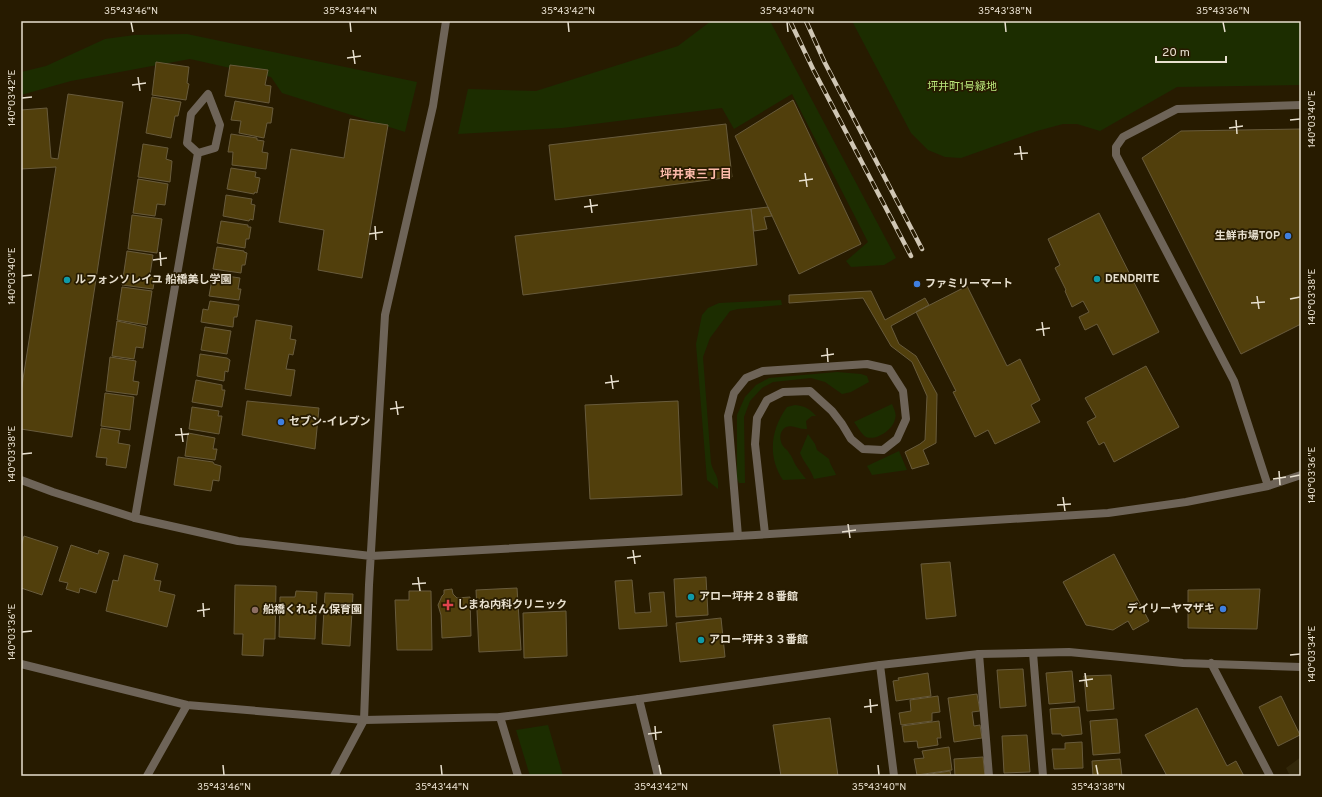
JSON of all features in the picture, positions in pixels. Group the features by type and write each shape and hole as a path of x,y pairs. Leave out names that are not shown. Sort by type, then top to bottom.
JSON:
{"street":[{"path":"334,776 364,720 369,585 385,315 433,106 446,21"},
{"path":"208,94 220,125 215,148 198,153 187,143 191,114 208,94"},
{"path":"1268,486 1234,381 1116,155 1116,147 1123,137 1177,109 1301,105"},
{"path":"135,518 198,153"},
{"path":"738,536 728,416 734,393 746,378 763,371 867,364 889,370 903,391 906,419 897,439 883,450 863,449 859,446 851,439 832,411 810,391 783,392 767,400 756,418 755,444 765,534"},
{"path":"21,480 53,492 135,518 238,541 371,556 738,536 1108,513 1186,502 1268,486 1301,475"},
{"path":"22,668 187,705 364,720 500,717 979,654 1069,652 1183,663 1301,666"},
{"path":"1033,653 1043,776"},
{"path":"979,654 989,776"},
{"path":"1211,663 1270,776"},
{"path":"880,666 894,776"},
{"path":"639,699 658,776"},
{"path":"148,776 187,705"},
{"path":"500,717 518,776"}],"shaded area":[{"path":"1301,757 1301,776 1290,776 1286,768"}],"green space":[{"path":"711,21 770,21 896,258 884,265 851,267 846,261 868,242 792,94 734,129 722,108 562,128 458,134 468,89 536,91 678,46"},
{"name":"坪井町1号緑地","path":"852,21 1301,21 1301,85 1177,87 1100,131 1077,124 1063,124 1037,131 961,158 945,157 928,150 911,133"},
{"path":"187,34 417,82 405,132 282,93 271,77 190,59 71,81 21,95 21,72 46,66 105,39 135,35"},
{"path":"781,300 782,305 730,311 710,338 703,357 711,463 717,477 718,489 707,480 696,344 702,315 708,308 719,303"},
{"path":"837,372 861,374 867,376 869,382 851,392 842,394 825,382 811,378 773,382 762,388 750,401 744,417 745,483 739,483 737,479 737,415 745,397 756,385 769,378"},
{"path":"892,404 896,417 894,423 888,431 879,436 870,438 864,436 854,422"},
{"path":"795,405 807,408 816,416 812,416 806,421 807,429 791,426 786,427 782,431 780,438 783,446 788,451 796,466 806,479 783,480 778,471 773,452 774,433 777,424 787,407"},
{"path":"808,434 817,450 829,459 836,475 814,479 800,453"},
{"path":"899,451 907,470 872,475 867,466"},
{"path":"548,725 563,776 530,776 516,730"}],"building":[{"path":"156,62 189,67 187,83 189,84 186,100 152,95"},
{"path":"230,65 268,70 265,85 271,86 269,103 225,96"},
{"name":"ルフォンソレイユ 船橋美し学園","path":"68,94 123,102 72,437 21,429 21,392 56,167 21,169 21,110 47,108 51,158 58,159"},
{"path":"152,97 181,102 178,116 175,116 171,138 146,133"},
{"path":"793,100 861,244 799,274 735,136"},
{"path":"235,101 273,108 271,123 267,123 264,138 239,133 241,121 231,120"},
{"path":"350,119 388,125 362,278 318,270 324,230 279,222 291,149 344,158"},
{"path":"726,124 732,177 555,200 549,145"},
{"path":"1301,129 1301,324 1241,354 1142,158 1181,131"},
{"path":"231,134 257,138 257,140 264,141 262,152 268,153 266,169 232,165 233,152 228,152"},
{"path":"143,144 168,148 166,159 172,161 170,182 138,177"},
{"path":"231,168 256,172 255,177 260,178 257,193 255,192 254,194 227,189"},
{"path":"138,179 168,184 165,205 157,204 155,216 133,213"},
{"path":"226,195 252,199 251,204 255,205 253,220 250,219 249,221 223,216"},
{"path":"768,207 772,216 764,217 767,229 754,231 751,209"},
{"path":"751,209 757,265 523,295 515,236"},
{"name":"DENDRITE","path":"1099,213 1159,332 1113,355 1097,324 1085,330 1079,317 1089,312 1083,301 1072,307 1065,291 1066,290 1055,268 1060,265 1048,239"},
{"path":"132,215 162,219 157,253 128,249"},
{"path":"221,221 248,225 248,227 251,227 249,239 246,239 245,248 217,243"},
{"path":"217,247 244,251 247,253 245,265 242,265 241,273 213,269"},
{"path":"127,251 153,255 150,275 155,276 153,289 122,285"},
{"path":"213,274 240,278 238,289 241,289 239,300 209,296"},
{"path":"967,286 1007,366 1020,359 1040,400 1031,405 1040,422 995,444 988,430 975,437 953,392 956,391 916,312"},
{"path":"122,287 152,291 147,325 117,320"},
{"path":"871,291 885,320 925,298 929,305 891,326 899,344 916,356 937,394 936,443 923,450 929,464 912,469 905,452 925,440 927,396 912,362 891,346 863,298 789,303 789,295"},
{"path":"210,301 239,305 237,317 234,317 233,327 201,322 203,309 208,310"},
{"path":"256,320 292,326 290,339 296,340 293,355 289,354 286,369 295,370 291,396 245,389"},
{"path":"117,321 146,327 143,348 136,347 134,359 112,356"},
{"path":"205,327 231,331 227,354 201,350"},
{"path":"200,354 227,358 230,360 228,372 225,371 224,381 197,376"},
{"path":"110,357 136,361 133,381 139,382 137,395 106,391"},
{"path":"1146,366 1179,427 1114,462 1104,442 1099,445 1087,422 1096,417 1085,398"},
{"path":"196,380 222,385 222,390 225,390 222,407 192,402"},
{"path":"105,393 134,397 130,430 101,426"},
{"name":"セブン-イレブン","path":"247,401 319,408 315,449 242,435"},
{"path":"678,401 682,495 590,499 585,405"},
{"path":"192,407 219,411 218,416 222,416 219,434 189,429"},
{"path":"101,428 120,431 118,443 130,445 126,468 106,465 107,458 96,457"},
{"path":"188,433 215,438 213,449 217,449 215,460 185,456"},
{"path":"178,457 213,462 214,464 221,466 219,481 213,480 211,491 174,485"},
{"path":"24,536 58,547 42,595 21,588 21,546"},
{"path":"71,545 98,554 99,550 109,553 96,593 80,588 79,593 66,589 68,583 59,581"},
{"path":"1114,554 1149,621 1133,630 1128,621 1113,630 1086,625 1063,582"},
{"path":"124,555 158,564 154,580 161,581 159,591 175,595 167,627 106,611 113,580 118,581"},
{"path":"950,562 956,616 926,619 921,564"},
{"name":"アロー坪井２８番館","path":"706,577 708,615 676,617 674,579"},
{"path":"632,580 635,613 651,612 649,593 664,592 667,626 619,629 615,581"},
{"path":"235,585 276,586 275,639 264,639 263,656 242,655 243,634 234,634"},
{"path":"517,588 521,650 479,652 476,590"},
{"path":"452,589 453,594 457,598 470,597 471,636 442,638 441,615 438,605 444,594 444,590"},
{"name":"デイリーヤマザキ","path":"1260,589 1257,629 1188,628 1188,590"},
{"path":"296,591 317,592 315,639 279,637 280,597 295,597"},
{"path":"409,591 431,591 432,650 397,650 395,600 409,600"},
{"path":"325,593 353,594 350,646 322,644"},
{"path":"566,611 567,656 524,658 523,613"},
{"name":"アロー坪井３３番館","path":"721,618 725,657 680,662 676,623"},
{"path":"1023,669 1026,706 1000,708 997,670"},
{"path":"1072,671 1075,702 1049,704 1046,673"},
{"path":"928,673 931,696 896,701 893,681 899,680 898,678"},
{"path":"1111,675 1114,709 1087,711 1084,676"},
{"path":"977,694 980,711 972,712 974,726 980,725 982,738 954,742 948,698"},
{"path":"938,696 940,712 932,713 932,721 901,725 899,713 911,711 910,700"},
{"path":"1281,696 1300,735 1278,746 1259,707"},
{"path":"1079,707 1082,734 1062,736 1061,734 1052,734 1050,709"},
{"path":"1197,708 1227,766 1236,761 1244,776 1167,776 1145,735"},
{"path":"830,718 838,776 781,776 773,725"},
{"path":"1117,719 1120,753 1093,755 1090,721"},
{"path":"939,721 941,738 937,738 938,745 918,748 917,741 904,742 902,726"},
{"path":"1027,735 1030,772 1004,773 1002,736"},
{"path":"1082,742 1083,768 1054,769 1052,749 1065,749 1065,743"},
{"path":"949,747 952,770 917,775 914,759 924,758 922,751"},
{"path":"983,757 985,776 955,776 954,759"},
{"path":"1120,759 1122,776 1093,776 1092,761"},
{"path":"950,771 951,776 917,776"}],"railway":[{"path":"790,21 813,69 911,256"},
{"path":"806,21 825,63 922,249"}],"place":[{"name":"生鮮市場TOP","path":"1288,236"},
{"name":"DENDRITE","path":"1097,279"},
{"name":"ルフォンソレイユ 船橋美し学園","path":"67,280"},
{"name":"ファミリーマート","path":"917,284"},
{"name":"セブン-イレブン","path":"281,422"},
{"name":"アロー坪井２８番館","path":"691,597"},
{"name":"しまね内科クリニック","path":"448,605"},
{"name":"デイリーヤマザキ","path":"1223,609"},
{"name":"船橋くれよん保育園","path":"255,610"},
{"name":"アロー坪井３３番館","path":"701,640"}],"district":[{"name":"坪井東三丁目","path":"696,175"}]}
